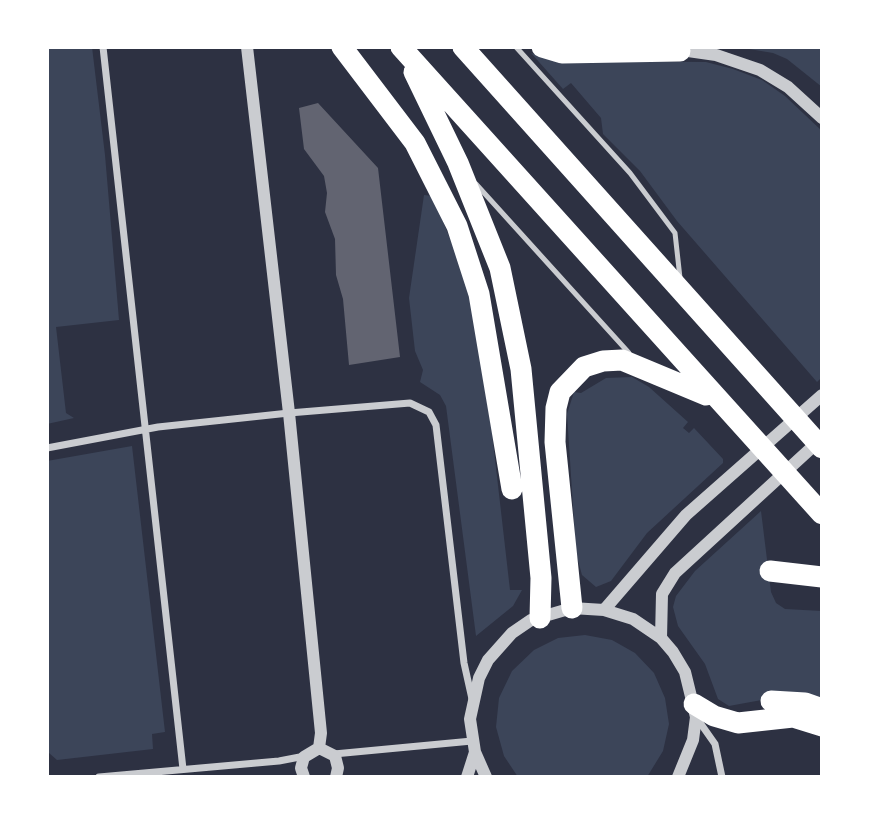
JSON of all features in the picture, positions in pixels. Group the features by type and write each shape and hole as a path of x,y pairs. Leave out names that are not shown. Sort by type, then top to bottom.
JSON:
{"highway":[{"path":"342,47 415,143 457,226 479,294 512,489"},
{"path":"463,47 822,449"},
{"path":"541,47 562,53 675,49"},
{"path":"402,48 458,163 500,268 521,369 541,578 540,618"},
{"path":"402,48 718,402 822,514"},
{"path":"572,608 555,442 558,400 572,376 584,367 603,361 622,360 718,402"},
{"path":"763,383 822,427"},
{"path":"770,571 822,577"},
{"path":"771,701 805,703 822,709"},
{"path":"695,710 738,723 793,717 822,726"}],"street":[{"path":"103,47 183,769"},
{"path":"247,47 289,413 321,733 319,748"},
{"path":"675,49 716,55 760,70 788,87 822,118"},
{"path":"604,610 663,539 822,395"},
{"path":"47,448 144,429 289,413 410,403 429,412 436,425 464,663 472,699 474,747 467,777"},
{"path":"661,638 662,594 675,573 822,438"},
{"path":"472,699 488,660 512,633 540,618 572,608 604,610 633,619 661,638 685,672 695,710 715,744 722,777"},
{"path":"678,777 693,740 695,710"},
{"path":"99,777 287,761 319,748 333,754 474,747"},
{"path":"474,747 486,777"},
{"path":"333,754 338,762 335,777"},
{"path":"304,777 301,768 305,755"}],"lane":[{"path":"516,47 630,173 674,233 682,291"},
{"path":"458,163 641,367"}],"shaded area":[{"path":"47,47 92,47 105,155 119,320 56,327 66,413 74,418 47,424"},
{"path":"737,47 822,47 822,87 787,59 773,53"},
{"path":"531,53 562,61 706,62 733,69 762,80 785,96 822,131 822,377 817,382 677,221 640,171 603,134 601,118 571,83 563,89"},
{"path":"424,195 433,196 462,269 472,307 492,433 510,590 522,590 513,606 476,636 446,406 440,395 420,382 423,370 415,351 409,298"},
{"path":"632,377 649,387 688,422 683,428 689,433 694,428 723,459 723,463 647,533 611,581 596,587 582,575 576,553 567,414 574,392 581,393 606,378"},
{"path":"132,446 165,732 152,734 153,749 57,760 49,753 47,741 47,461"},
{"path":"761,511 771,592 776,603 785,609 822,611 822,699 767,699 729,706 718,699 705,664 678,626 673,607 676,596 695,571"},
{"path":"585,635 612,640 635,653 654,673 665,698 669,724 663,751 647,777 518,777 504,756 496,727 499,698 512,671 534,650 558,638"}],"building":[{"path":"318,103 378,168 400,357 349,365 343,299 336,275 335,239 325,212 327,193 324,176 304,149 299,108"}]}
